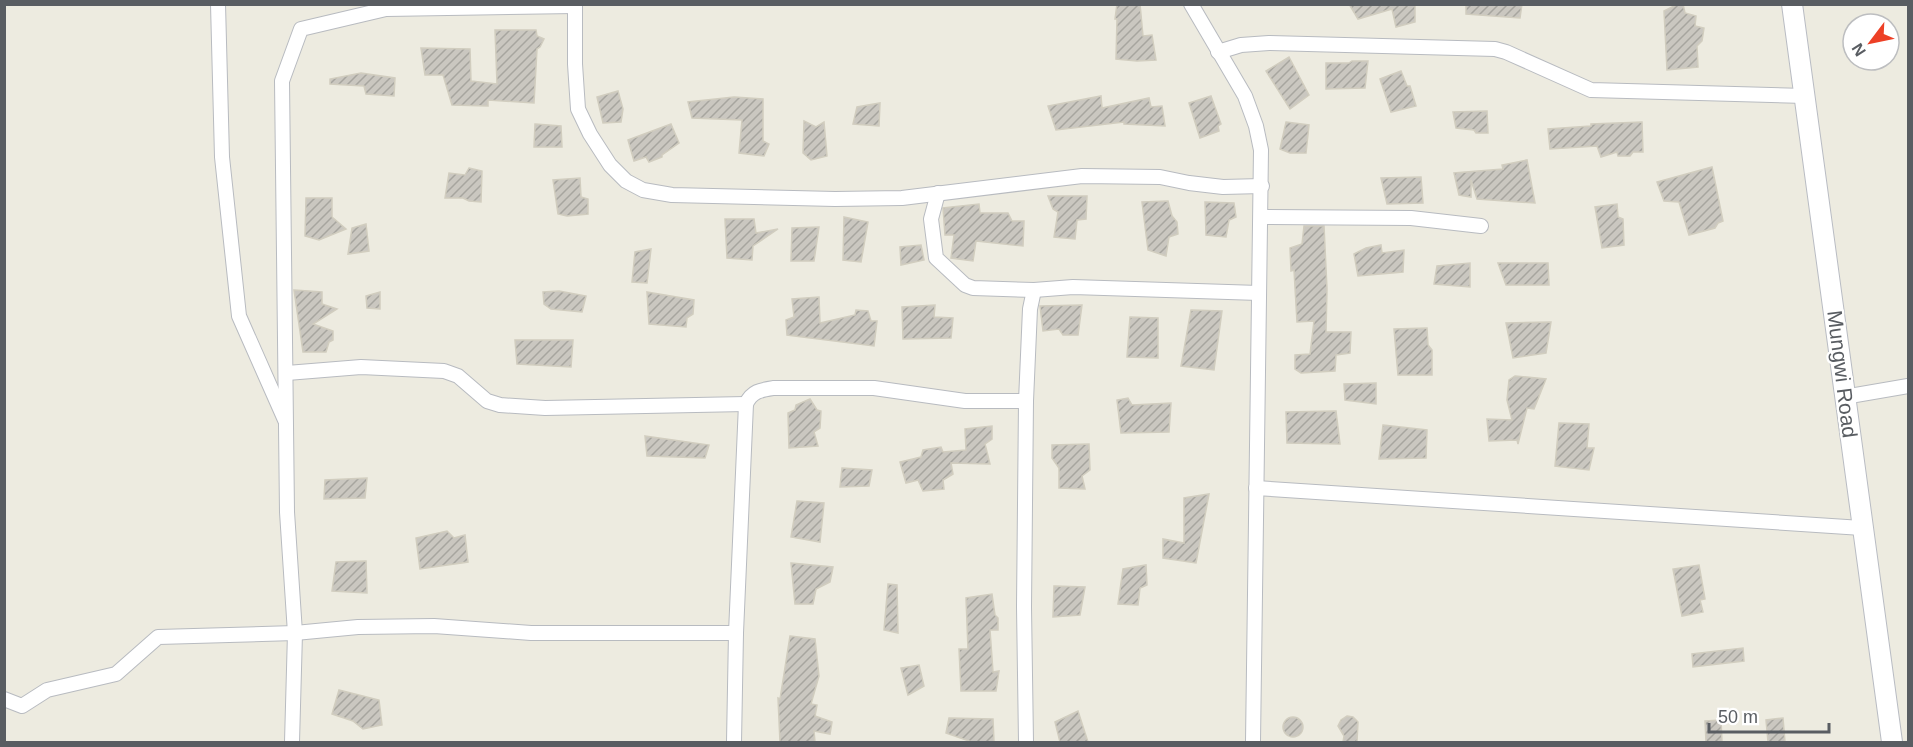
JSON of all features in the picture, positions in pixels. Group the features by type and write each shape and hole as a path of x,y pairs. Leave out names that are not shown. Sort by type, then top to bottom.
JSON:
{"main road":[{"name":"Mungwi Road","path":"1792,4 1892,742"}],"street":[{"path":"218,4 222,157 239,316 287,425"},
{"path":"1191,4 1245,96 1256,126 1261,150 1253,742"},
{"path":"292,742 295,633 287,512 282,81 301,29 386,9 575,5 574,64 578,109 590,134 610,165 626,181 642,190 672,195 836,199 902,198 1082,176 1149,177 1223,187 1262,186"},
{"path":"1218,52 1241,45 1269,43 1494,49 1506,52 1591,90 1805,96"},
{"path":"938,193 932,219 933,248 936,258 965,285 973,288 1034,290 1073,287 1259,293"},
{"path":"1261,217 1411,218 1481,226"},
{"path":"1026,742 1024,596 1026,401 1030,309 1034,290"},
{"path":"287,373 361,368 444,371 458,376 487,401 500,405 545,408 746,404"},
{"path":"1844,397 1908,386"},
{"path":"734,742 736,633 746,404 750,396 758,391 774,388 874,388 965,401 1026,401"},
{"path":"1256,488 1862,528"},
{"path":"4,699 22,706 47,690 116,674 158,637 295,633 358,627 434,626 531,633 736,633"}],"building":[{"path":"1117,4 1140,4 1143,36 1152,35 1156,60 1116,59"},
{"path":"1349,4 1415,4 1415,22 1396,27 1392,9 1358,19"},
{"path":"1466,4 1522,4 1520,18 1466,14"},
{"path":"1683,4 1685,13 1696,16 1695,26 1704,28 1702,41 1697,46 1698,67 1667,70 1664,11"},
{"path":"495,30 536,30 537,36 544,39 537,49 534,103 488,100 488,106 452,105 443,75 425,75 421,48 470,49 471,81 497,84"},
{"path":"1289,57 1309,95 1290,109 1266,71"},
{"path":"1368,61 1365,88 1326,89 1326,63"},
{"path":"1401,71 1407,86 1410,86 1416,106 1391,112 1380,79"},
{"path":"361,73 395,78 394,96 366,94 364,86 330,84 330,79"},
{"path":"618,91 623,109 621,122 603,123 597,97"},
{"path":"1101,96 1102,108 1149,98 1151,107 1162,106 1165,126 1124,124 1124,122 1056,130 1048,106"},
{"path":"1211,96 1221,124 1218,126 1219,131 1200,138 1189,103"},
{"path":"734,97 763,99 763,141 769,144 764,156 739,153 742,120 692,118 688,102"},
{"path":"880,103 879,126 853,124 857,107"},
{"path":"1487,111 1488,133 1476,133 1474,130 1456,128 1453,112"},
{"path":"804,121 816,127 824,122 827,156 811,160 803,153"},
{"path":"1286,122 1309,125 1306,153 1290,153 1280,149"},
{"path":"1642,122 1643,152 1633,152 1630,156 1618,156 1617,152 1601,157 1597,146 1550,149 1548,129"},
{"path":"535,124 561,126 562,147 534,147"},
{"path":"671,124 679,143 662,157 649,162 646,157 634,161 628,140"},
{"path":"1527,160 1535,203 1477,199 1471,180 1471,197 1459,195 1454,173 1503,169 1502,165"},
{"path":"1712,167 1723,221 1715,228 1689,235 1679,202 1664,201 1657,182"},
{"path":"469,168 482,171 481,202 463,198 445,198 449,173 465,175"},
{"path":"1421,177 1423,203 1387,204 1381,178"},
{"path":"580,178 581,197 588,199 588,214 567,216 558,214 553,180"},
{"path":"1048,196 1087,196 1086,219 1077,220 1075,239 1054,237 1058,212 1053,209"},
{"path":"306,198 332,198 332,217 346,229 319,240 305,236"},
{"path":"1168,201 1172,216 1177,222 1178,234 1169,237 1166,256 1148,250 1142,202"},
{"path":"1205,202 1234,203 1236,217 1229,220 1226,237 1206,235"},
{"path":"979,204 980,213 1008,213 1012,221 1024,221 1023,246 976,241 973,261 951,258 954,235 945,235 943,208"},
{"path":"1617,204 1618,217 1623,219 1624,245 1602,248 1595,207"},
{"path":"844,217 868,222 861,262 843,260"},
{"path":"725,219 754,219 756,233 778,229 753,246 752,260 727,258"},
{"path":"366,224 369,251 348,254 352,228"},
{"path":"1304,226 1324,226 1327,289 1326,332 1351,332 1350,353 1336,355 1335,371 1301,373 1295,369 1295,355 1310,354 1314,321 1297,322 1294,270 1291,271 1290,248 1302,244"},
{"path":"819,227 814,261 791,261 792,228"},
{"path":"921,245 924,260 901,265 900,247"},
{"path":"1381,245 1382,253 1404,250 1403,272 1358,276 1354,254 1366,248"},
{"path":"651,249 647,283 632,282 635,252"},
{"path":"1470,263 1470,287 1434,284 1437,266"},
{"path":"1498,263 1548,263 1549,285 1506,285"},
{"path":"294,290 322,292 322,304 337,309 313,324 333,331 333,340 329,342 326,352 303,352"},
{"path":"559,291 586,296 582,312 551,309 544,304 543,292"},
{"path":"380,292 380,309 367,308 366,296"},
{"path":"647,292 694,300 693,314 687,318 686,327 649,324"},
{"path":"819,297 820,323 855,315 856,310 868,311 871,321 877,321 874,346 787,335 786,320 794,317 792,299"},
{"path":"935,305 934,317 953,318 951,338 903,339 902,307"},
{"path":"1082,305 1078,335 1063,335 1059,329 1043,331 1040,306"},
{"path":"1191,310 1222,311 1214,370 1181,366"},
{"path":"1130,317 1158,318 1158,358 1127,357"},
{"path":"1551,322 1546,353 1513,358 1506,323"},
{"path":"1427,328 1428,345 1432,350 1432,375 1398,375 1394,329"},
{"path":"515,340 573,340 571,367 517,364"},
{"path":"1515,376 1546,379 1534,409 1527,408 1518,444 1517,440 1489,441 1487,419 1512,420 1507,400 1509,380"},
{"path":"1376,383 1376,404 1345,400 1344,384"},
{"path":"1128,398 1132,405 1171,403 1169,432 1121,433 1117,400"},
{"path":"810,399 817,410 821,411 820,428 814,432 818,446 789,448 788,413 795,410 796,405"},
{"path":"1336,411 1340,444 1287,443 1286,412"},
{"path":"1559,423 1589,424 1587,448 1594,448 1589,470 1555,466"},
{"path":"1383,425 1427,430 1426,458 1379,459"},
{"path":"992,426 992,439 985,444 990,464 951,463 953,474 943,480 944,489 923,491 918,480 906,483 900,462 921,457 923,450 941,447 943,452 966,450 965,429"},
{"path":"645,436 709,445 705,458 647,456"},
{"path":"1089,444 1090,470 1082,476 1085,489 1059,488 1059,468 1052,458 1052,445"},
{"path":"842,468 872,470 869,486 840,487"},
{"path":"367,478 365,498 324,499 325,480"},
{"path":"1209,494 1196,563 1163,558 1163,539 1184,543 1184,498"},
{"path":"797,501 824,503 820,542 791,537"},
{"path":"447,531 454,538 465,535 468,562 420,569 416,538"},
{"path":"366,561 367,593 332,591 336,562"},
{"path":"791,563 833,567 830,582 816,589 813,604 795,604"},
{"path":"1146,565 1147,585 1140,588 1138,605 1118,604 1123,569"},
{"path":"1699,565 1705,599 1700,600 1703,612 1682,616 1673,569"},
{"path":"888,584 897,585 898,633 884,630"},
{"path":"1054,586 1085,587 1080,615 1053,617"},
{"path":"992,594 995,615 998,618 998,630 990,630 993,672 999,671 996,691 961,691 959,649 968,649 966,598"},
{"path":"790,636 815,639 819,676 811,704 817,705 815,716 832,722 830,734 814,731 815,742 780,742 778,698 780,699"},
{"path":"1743,648 1744,661 1693,667 1692,654"},
{"path":"919,665 924,686 908,695 901,668"},
{"path":"339,690 379,700 382,725 363,729 353,721 332,714"},
{"path":"1078,711 1088,742 1060,742 1055,722"},
{"path":"1347,716 1353,717 1358,722 1357,742 1343,742 1344,736 1338,726"},
{"path":"1293,717 1300,720 1303,727 1300,734 1293,737 1286,734 1283,727 1286,720"},
{"path":"949,718 993,719 994,742 972,742 946,733"},
{"path":"1783,718 1785,742 1768,742 1766,720"},
{"path":"1721,720 1722,742 1706,742 1705,721"}]}
